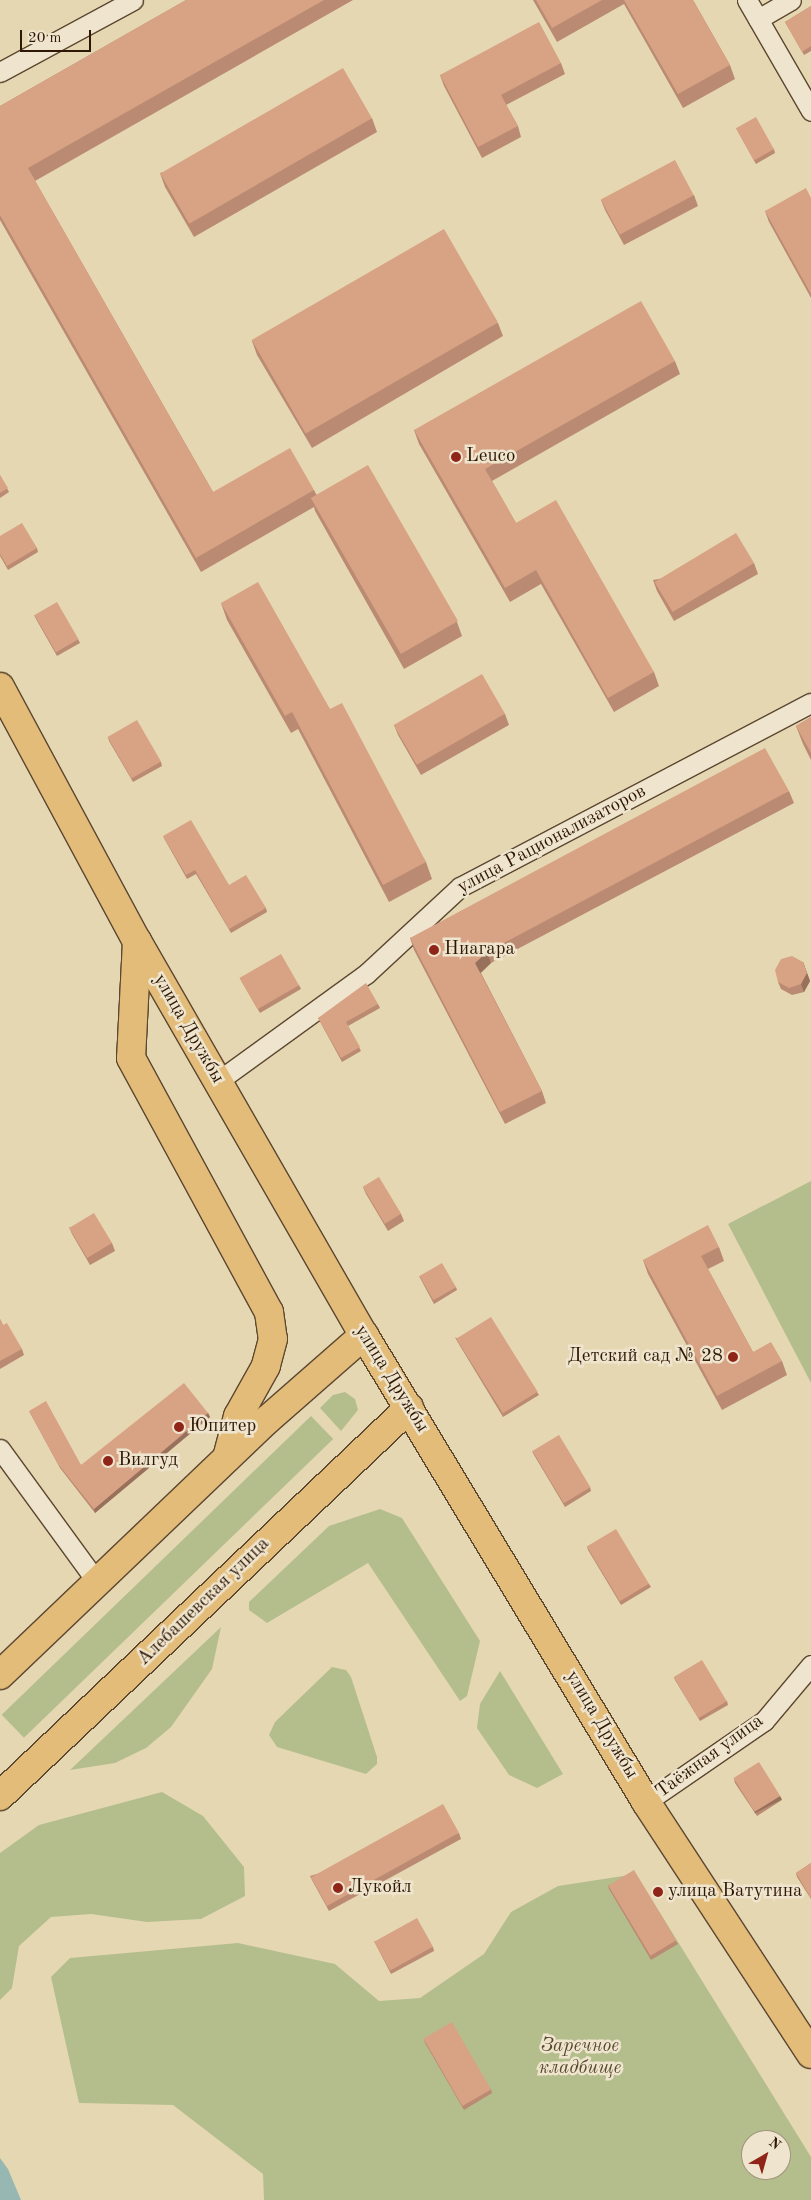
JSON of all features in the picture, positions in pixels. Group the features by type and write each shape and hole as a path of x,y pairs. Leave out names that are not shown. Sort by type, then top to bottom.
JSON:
{"main road":[{"name":"улица Дружбы","path":"0,687 137,941 364,1335 646,1802 811,2054"},
{"path":"137,941 131,1058 269,1312 273,1339 266,1366 238,1416 227,1458"},
{"path":"0,1675 227,1458 364,1335"},
{"name":"Алебашевская улица","path":"0,1796 409,1408"}],"street":[{"path":"0,72 132,0"},
{"path":"746,0 811,111"},
{"path":"758,19 791,0"},
{"name":"улица Рационализаторов","path":"218,1081 366,974 460,887 811,703"},
{"path":"0,1448 97,1582"},
{"name":"Таёжная улица","path":"646,1802 764,1721 811,1665"}],"green space":[{"path":"811,1181 811,1383 728,1224"},
{"path":"345,1392 355,1399 358,1410 341,1431 320,1408 333,1395"},
{"path":"311,1416 333,1439 24,1738 2,1715"},
{"path":"380,1509 402,1518 480,1641 467,1696 460,1701 368,1563 267,1623 249,1610 249,1602 329,1526"},
{"path":"221,1627 212,1669 171,1727 146,1748 115,1763 70,1770"},
{"path":"332,1667 346,1670 351,1677 377,1757 377,1764 366,1774 277,1747 269,1735 275,1722"},
{"path":"500,1671 563,1774 537,1788 509,1775 477,1728 480,1704"},
{"path":"162,1792 203,1816 244,1867 245,1896 201,1919 147,1922 91,1914 51,1917 19,1946 12,1988 0,2000 0,1853 39,1825"},
{"name":"Заречное кладбище","path":"636,1874 811,2157 811,2200 264,2200 263,2174 173,2105 79,2103 51,1977 70,1958 238,1943 335,1964 379,2001 420,1998 484,1954 511,1912 558,1886"}],"water":[{"path":"0,2158 8,2169 21,2200 0,2200"}],"building":[{"path":"186,0 324,0 28,168 213,492 290,448 314,490 196,558 0,215 0,106"},
{"path":"536,0 602,0 552,28"},
{"path":"624,0 693,0 730,65 678,94"},
{"path":"811,6 811,46 802,52 785,22"},
{"path":"539,22 561,63 501,95 518,126 478,147 440,75"},
{"path":"343,68 372,118 189,224 160,174"},
{"path":"756,117 774,149 754,161 736,128"},
{"path":"675,160 694,195 620,235 601,199"},
{"path":"806,188 811,198 811,294 765,211"},
{"path":"444,229 498,323 306,434 252,340"},
{"path":"641,301 675,361 485,469 516,523 556,500 654,672 608,698 536,570 505,588 414,430"},
{"path":"368,465 458,621 401,654 311,498"},
{"path":"0,475 8,488 0,493"},
{"path":"22,523 37,548 7,566 0,554 0,536"},
{"path":"736,533 754,563 673,612 655,582"},
{"path":"258,582 330,709 342,703 426,862 383,885 292,712 285,716 221,603"},
{"path":"57,602 78,639 56,652 34,615"},
{"path":"482,674 505,714 417,765 394,725"},
{"path":"811,717 811,753 796,726"},
{"path":"137,720 161,762 132,779 108,737"},
{"path":"765,748 789,791 487,952 475,963 542,1091 500,1112 410,938"},
{"path":"191,820 229,885 246,875 266,908 229,929 195,870 186,875 163,836"},
{"path":"281,954 299,985 257,1009 239,978"},
{"path":"792,956 803,962 807,973 801,984 789,988 778,982 775,970 781,959"},
{"path":"366,983 378,1004 346,1022 360,1047 341,1058 318,1018"},
{"path":"379,1177 401,1214 385,1224 363,1187"},
{"path":"94,1213 112,1243 87,1258 69,1228"},
{"path":"708,1225 719,1247 701,1256 753,1352 771,1342 782,1361 717,1396 643,1260"},
{"path":"442,1263 456,1287 433,1300 419,1276"},
{"path":"491,1317 538,1392 503,1413 456,1339"},
{"path":"0,1319 3,1325 7,1323 22,1349 0,1361"},
{"path":"184,1383 208,1413 94,1509 58,1464 29,1411 46,1401 81,1465"},
{"path":"559,1435 590,1487 564,1503 532,1451"},
{"path":"616,1529 649,1584 620,1601 587,1547"},
{"path":"702,1660 727,1701 698,1718 674,1677"},
{"path":"759,1762 780,1796 755,1812 734,1778"},
{"path":"443,1804 459,1833 327,1906 311,1877"},
{"path":"811,1863 811,1898 796,1873"},
{"path":"634,1870 676,1940 651,1956 608,1885"},
{"path":"417,1918 433,1947 390,1971 374,1942"},
{"path":"452,2022 491,2090 462,2106 423,2038"}],"place":[{"name":"Leuco","path":"456,457"},
{"name":"Ниагара","path":"434,950"},
{"name":"Детский сад № 28","path":"733,1357"},
{"name":"Юпитер","path":"179,1427"},
{"name":"Вилгуд","path":"108,1461"},
{"name":"Лукойл","path":"338,1888"},
{"name":"улица Ватутина","path":"658,1892"}]}
